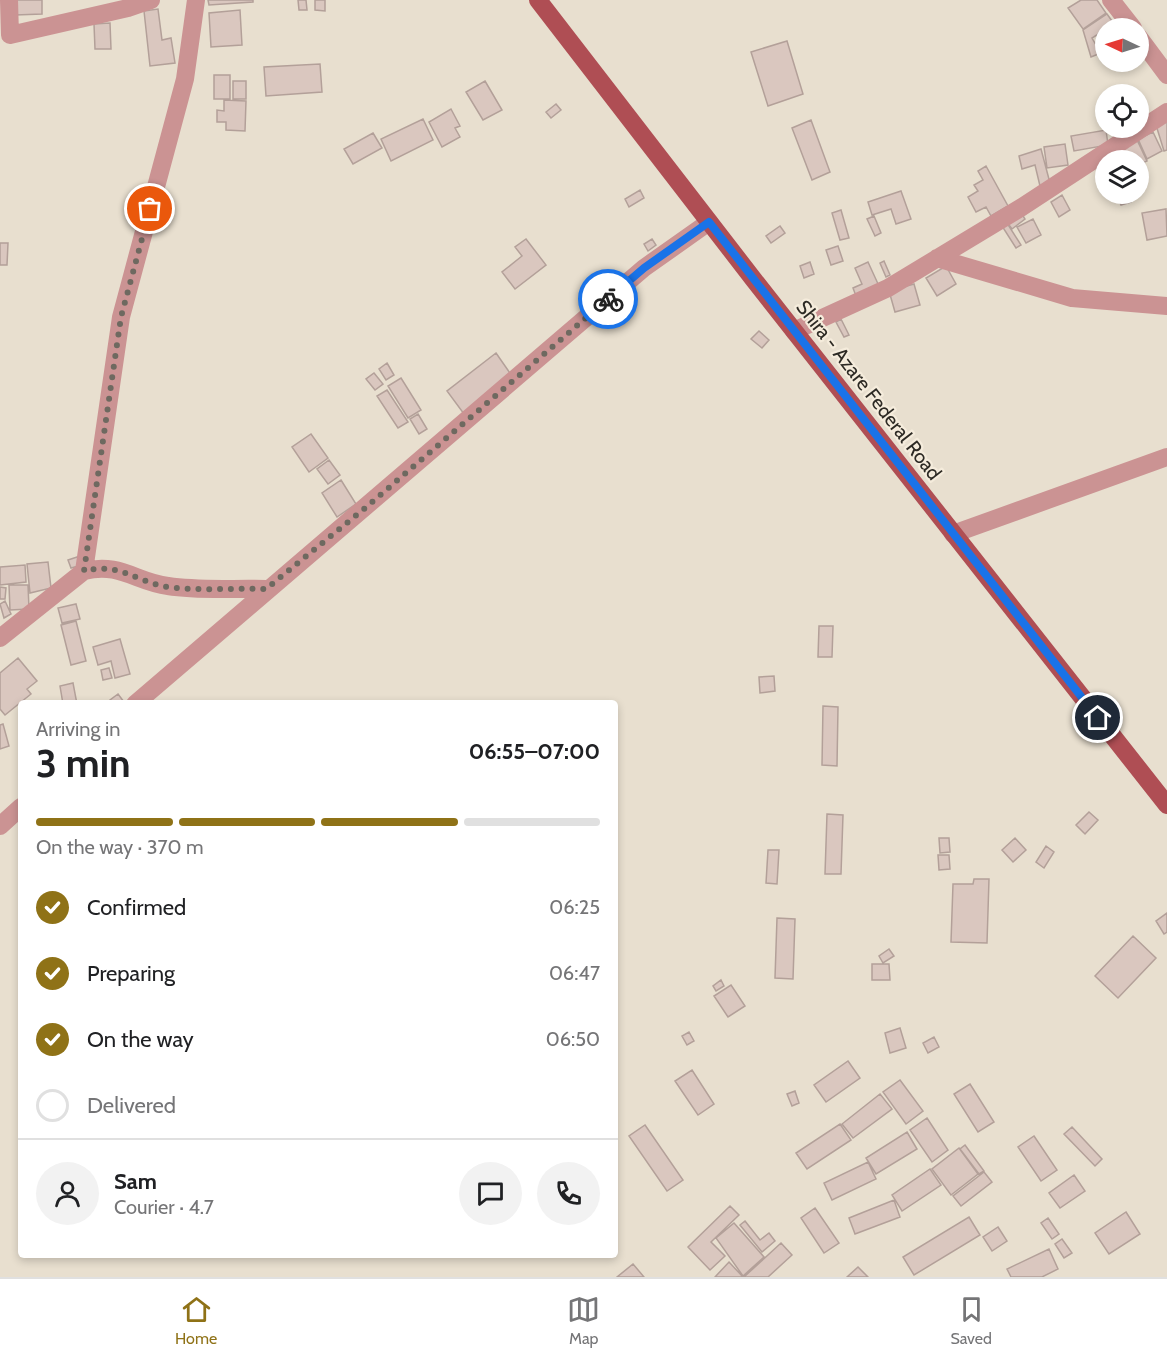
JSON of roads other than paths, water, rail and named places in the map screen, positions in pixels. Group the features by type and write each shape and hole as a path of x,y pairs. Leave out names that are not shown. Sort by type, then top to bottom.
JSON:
{"main road":[{"name":"Shira - Azare Federal Road","path":"538,0 794,331 1167,805"}],"street":[{"path":"9,0 10,35 128,8 152,0"},
{"path":"84,571 121,317 185,79 196,0"},
{"path":"1112,0 1126,18"},
{"path":"1149,51 1167,75"},
{"path":"794,331 888,288 1022,207 1167,112"},
{"path":"140,700 266,589 364,509 644,268 709,222"},
{"path":"937,258 1072,297 1167,306"},
{"path":"953,534 1167,457"},
{"path":"0,638 84,571 99,567 122,570 167,586 266,589"},
{"path":"0,826 18,810"}]}
